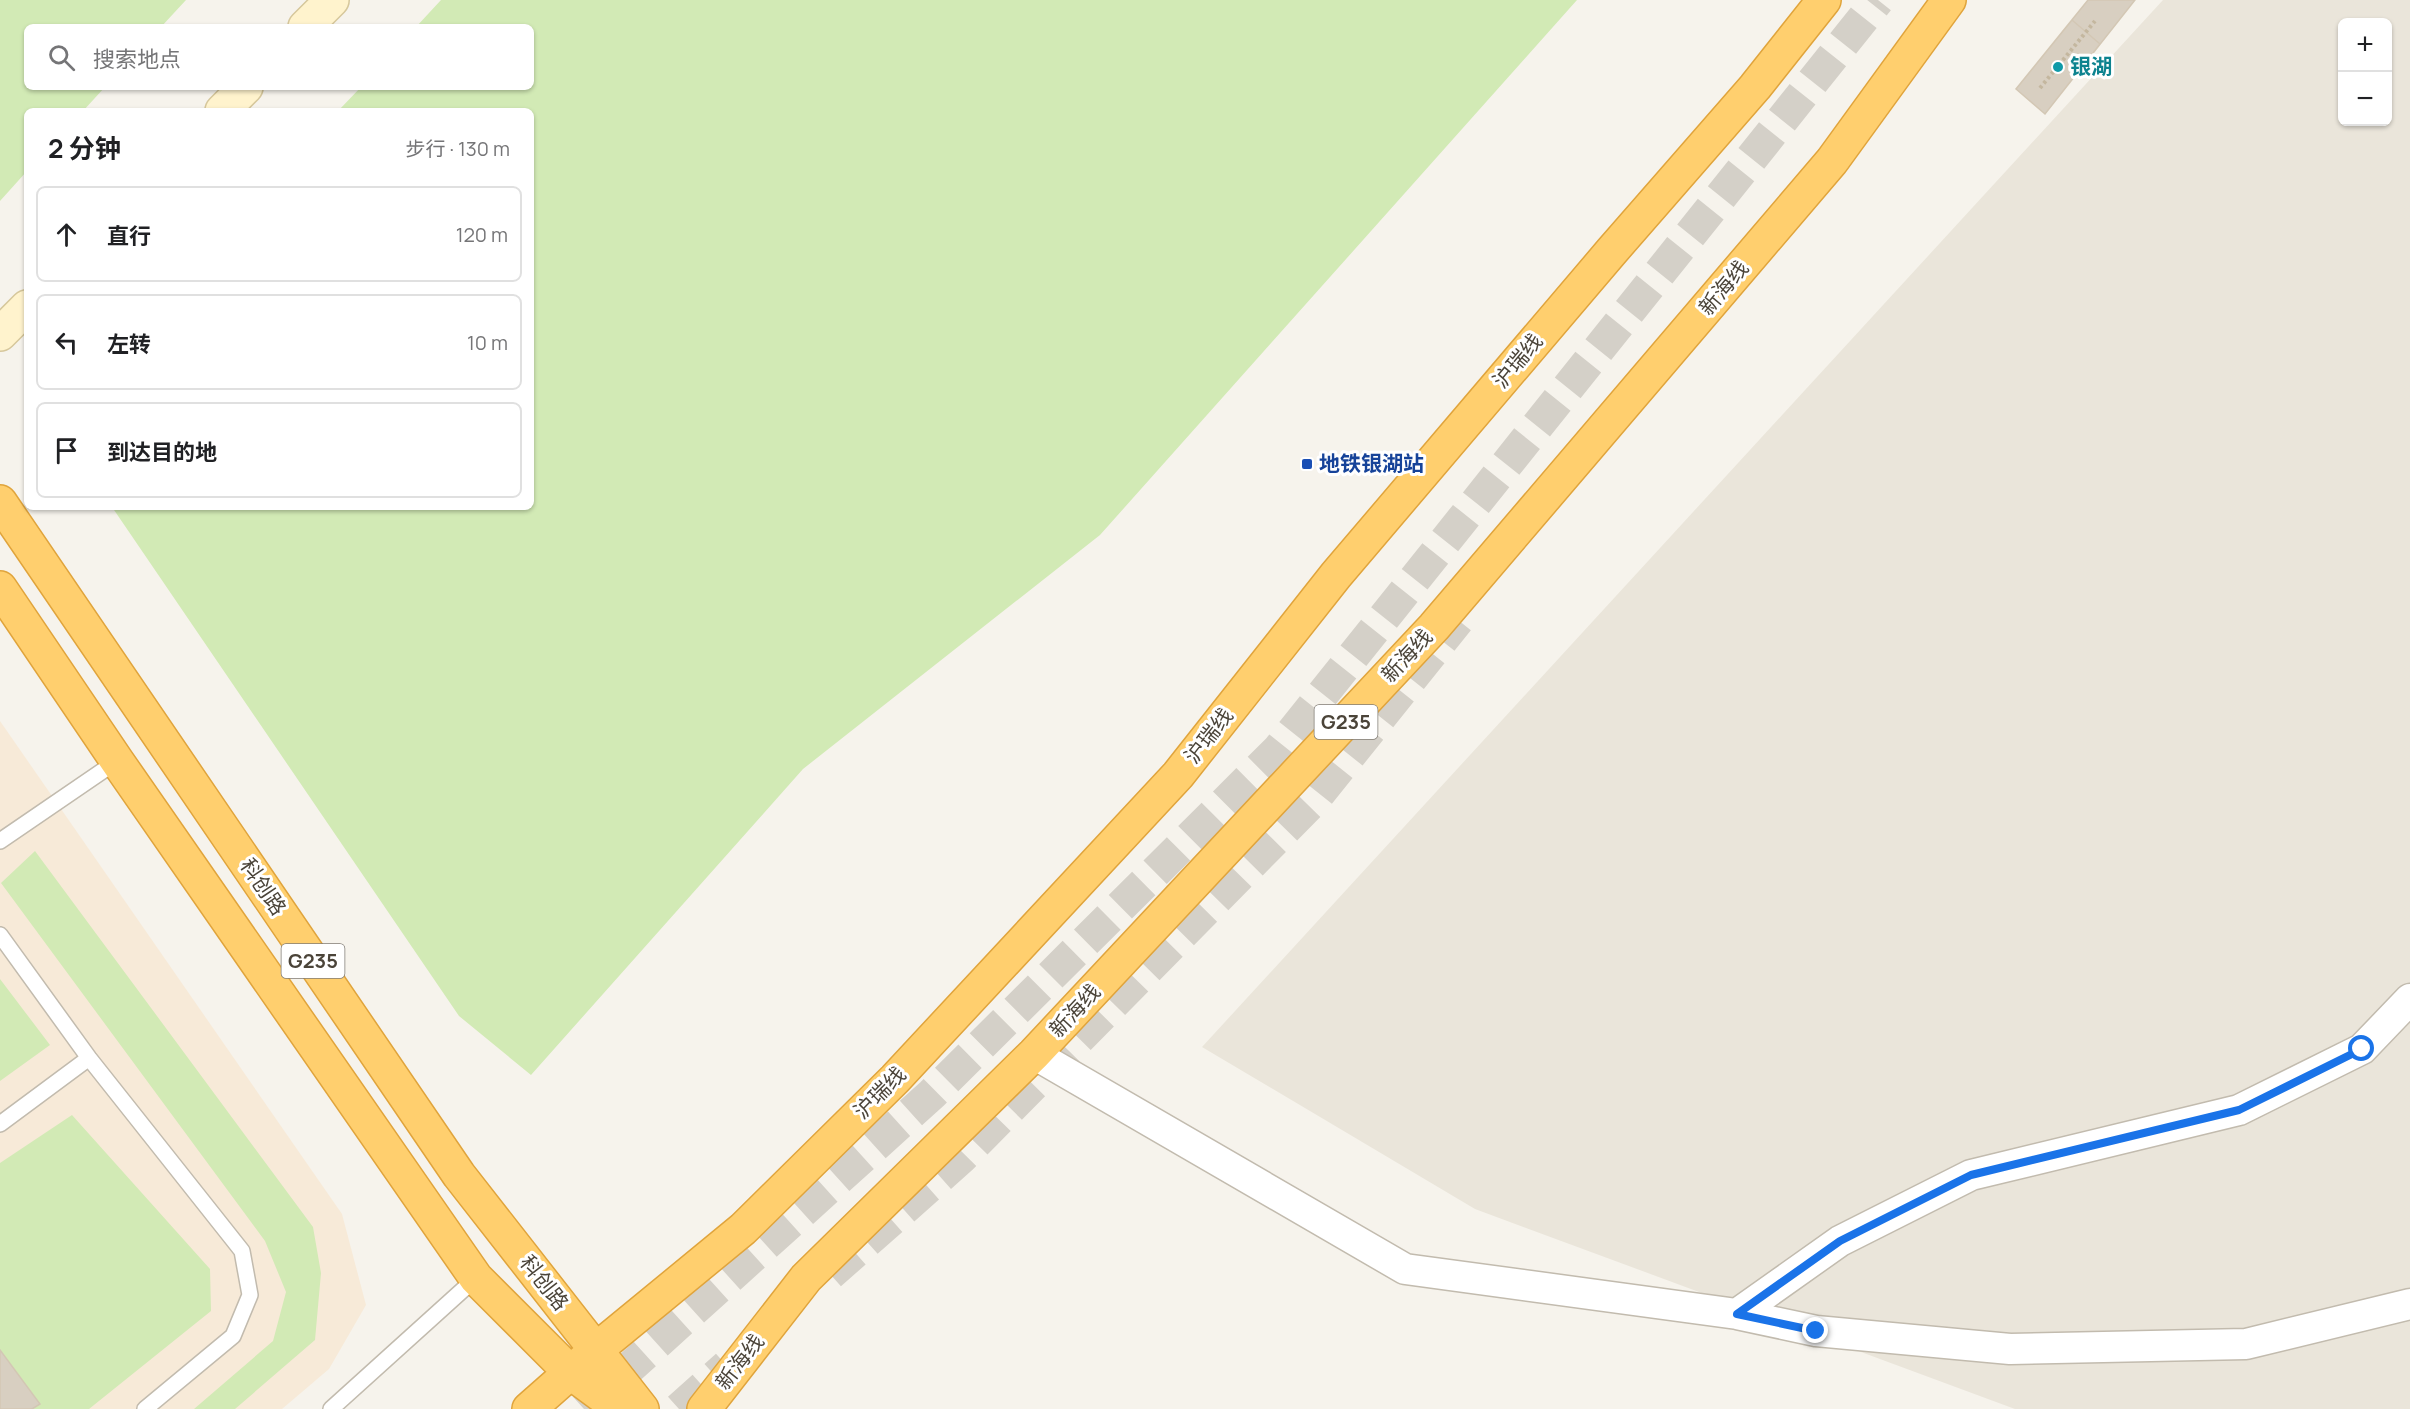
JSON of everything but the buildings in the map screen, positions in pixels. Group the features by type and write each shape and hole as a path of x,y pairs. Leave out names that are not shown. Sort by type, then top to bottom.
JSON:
{"highway":[{"name":"沪瑞线","path":"529,1409 597,1349 752,1221 895,1079 1178,775 1336,575 1603,261 1755,87 1824,0"},
{"name":"新海线","path":"704,1409 806,1278 1034,1054 1447,612 1832,161 1949,0"},
{"name":"科创路","path":"0,502 459,1175 642,1409"},
{"name":"科创路","path":"0,588 117,762 476,1278 570,1372 620,1409"}],"street":[{"path":"308,24 332,0"},
{"path":"225,108 243,90"},
{"path":"0,334 24,310"},
{"path":"1737,1314 1840,1241 1971,1175 2239,1110 2362,1049 2410,999"},
{"path":"1034,1054 1405,1269 1737,1314 1816,1331 2010,1349 2246,1344 2410,1304"}],"lane":[{"path":"0,841 117,762"},
{"path":"0,935 89,1058 242,1251 250,1295 233,1336 145,1409"},
{"path":"0,1124 89,1058"},
{"path":"331,1409 476,1278"}],"path":[{"path":"2040,88 2095,21"}],"shaded area":[{"path":"2163,0 2410,0 2410,1409 2015,1409 1475,1209 1202,1047"},
{"path":"0,721 342,1214 366,1305 329,1369 282,1409 0,1409"}],"green space":[{"path":"0,0 186,0 164,24 24,24 24,90 102,90 86,108 24,108 24,174 0,201"},
{"path":"441,0 1577,0 1100,535 803,769 531,1075 459,1016 114,510 534,510 534,108 341,108 358,90 534,90 534,24 419,24"},
{"path":"35,851 313,1227 321,1273 315,1340 235,1409 194,1409 273,1341 286,1292 265,1241 1,883"},
{"path":"0,979 50,1045 0,1081"},
{"path":"72,1115 210,1269 211,1311 89,1409 0,1409 0,1163"}],"tunnel":[{"path":"584,1409 932,1094 1278,750 1878,0"},
{"path":"830,1274 961,1158 1313,801 1458,620"},
{"path":"679,1409 727,1366"}],"place":[{"name":"银湖","path":"2058,67"},
{"name":"地铁银湖站","path":"1307,464"}],"route":[{"path":"1816,1331 1737,1314 1840,1241 1971,1175 2239,1110 2362,1049"}]}
